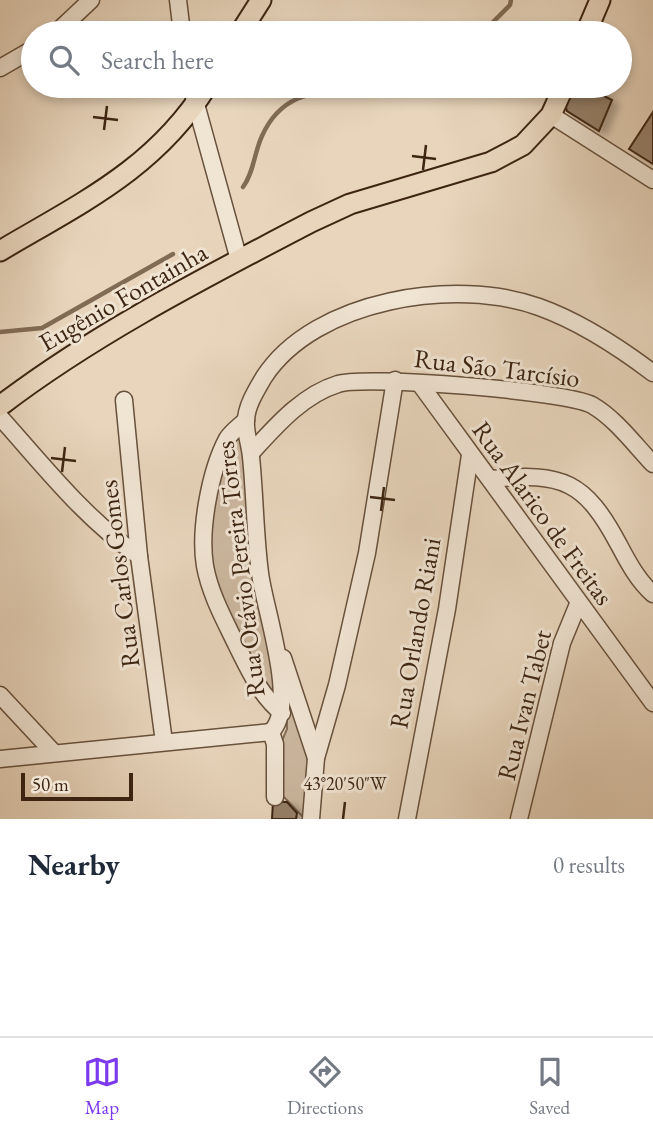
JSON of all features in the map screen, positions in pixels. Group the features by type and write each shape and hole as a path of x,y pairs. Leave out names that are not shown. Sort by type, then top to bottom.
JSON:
{"main road":[{"path":"248,21 261,0"},
{"path":"591,21 600,0"},
{"path":"0,251 118,181 166,141 192,98"},
{"name":"Eugênio Fontainha","path":"0,406 37,378 239,260 350,204 491,162 523,145 551,115 559,98"}],"street":[{"path":"69,21 91,0"},
{"path":"178,0 181,21"},
{"path":"0,68 21,56"},
{"path":"194,98 239,260"},
{"path":"551,115 653,180"},
{"name":"Rua Otávio Pereira Torres","path":"282,713 271,704 251,675 218,606 205,567 203,532 209,494 228,439 246,420 264,377 295,343 322,324 352,310 383,302 456,295 498,298 538,307 579,326 653,373"},
{"name":"Rua São Tarcísio","path":"251,453 282,419 336,384 364,379 497,389 589,403 606,415 653,464"},
{"path":"311,819 316,758 337,685 367,553 395,380"},
{"name":"Rua Alarico de Freitas","path":"420,384 470,455 491,479 578,604 647,691 653,704"},
{"name":"Rua Carlos Gomes","path":"124,400 139,556 164,742"},
{"path":"0,417 84,512 110,536 139,556"},
{"name":"Rua Otávio Pereira Torres","path":"246,420 260,576 275,635 282,713 278,725 271,732"},
{"name":"Rua Orlando Riani","path":"407,819 447,609 470,455"},
{"path":"491,479 551,478 573,485 591,499 631,567 653,594"},
{"name":"Rua Ivan Tabet","path":"519,819 562,643 578,604"},
{"path":"275,635 316,758"},
{"path":"0,695 54,753"},
{"path":"0,759 271,732 275,744 275,797"}],"shaded area":[{"path":"231,439 246,439 278,701 274,703 221,606 206,533"},
{"path":"292,698 311,750 303,817 282,795 281,743 287,729 287,699"}],"building":[{"path":"568,98 612,100 599,131 567,111 565,104"},
{"path":"653,112 653,164 629,149"},
{"path":"273,802 287,802 297,813 296,819 272,819"}],"waterway":[{"path":"494,21 510,5 511,0"},
{"path":"243,187 262,136 271,120 282,108 299,98"},
{"path":"0,332 42,328 173,254"}]}
